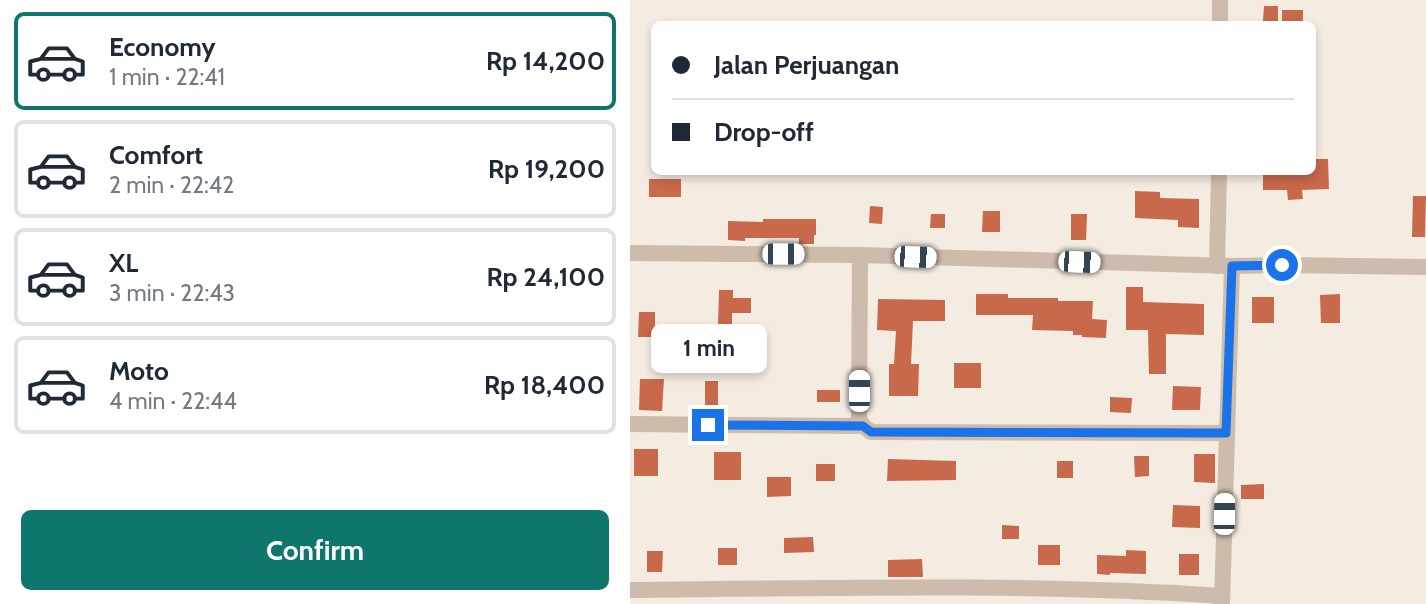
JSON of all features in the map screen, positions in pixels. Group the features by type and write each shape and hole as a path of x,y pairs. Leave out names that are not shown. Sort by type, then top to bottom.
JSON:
{"street":[{"path":"1220,0 1220,21"},
{"path":"630,590 1133,590 1222,600 1226,433 1224,266 1219,175"},
{"path":"630,253 860,255 1224,266 1426,267"},
{"path":"860,255 859,418 863,426 871,432 1226,433"},
{"path":"630,424 863,426"}],"building":[{"path":"1264,6 1278,6 1278,21 1263,21"},
{"path":"1282,10 1303,10 1303,21 1282,21"},
{"path":"1316,159 1328,159 1329,189 1302,190 1303,199 1288,200 1287,190 1263,190 1263,175 1316,175"},
{"path":"649,179 681,179 681,197 649,197"},
{"path":"1135,191 1160,192 1160,198 1199,199 1199,228 1178,227 1178,220 1135,218"},
{"path":"1413,196 1426,196 1425,237 1412,237"},
{"path":"870,206 883,207 882,224 869,223"},
{"path":"983,211 1000,211 1000,232 982,232"},
{"path":"931,214 945,214 945,228 930,228"},
{"path":"1071,214 1087,214 1086,240 1071,240"},
{"path":"763,219 816,219 814,244 799,244 799,238 728,240 728,221 763,222"},
{"path":"1126,287 1143,287 1143,302 1204,304 1204,335 1166,334 1166,374 1149,374 1148,330 1126,330"},
{"path":"719,290 733,290 733,298 751,298 751,313 732,313 732,325 718,325"},
{"path":"976,294 1093,301 1092,319 1107,320 1106,338 1082,337 1073,335 1073,331 1032,330 1033,315 976,315"},
{"path":"1340,294 1340,323 1321,323 1320,295"},
{"path":"1252,297 1274,297 1274,323 1252,323"},
{"path":"878,299 945,300 945,321 913,321 911,364 919,364 918,396 889,396 889,364 894,364 896,331 877,330"},
{"path":"639,312 655,312 655,337 638,337"},
{"path":"954,363 981,363 981,388 954,388"},
{"path":"640,379 664,379 662,411 639,410"},
{"path":"705,381 718,381 718,410 705,410"},
{"path":"1173,386 1201,387 1200,410 1172,410"},
{"path":"817,390 840,390 840,402 817,402"},
{"path":"1110,397 1132,398 1131,413 1110,412"},
{"path":"634,449 658,449 658,476 634,476"},
{"path":"714,452 741,452 741,480 714,480"},
{"path":"1194,454 1215,454 1215,483 1194,482"},
{"path":"1134,456 1149,456 1149,476 1135,477"},
{"path":"888,459 956,461 956,480 887,481"},
{"path":"1057,461 1073,461 1073,478 1057,478"},
{"path":"816,464 835,464 835,481 816,481"},
{"path":"767,477 791,477 791,496 767,497"},
{"path":"1264,484 1264,499 1241,499 1241,485"},
{"path":"1173,505 1200,506 1200,528 1172,527"},
{"path":"1002,525 1019,526 1019,539 1002,539"},
{"path":"813,537 814,552 784,553 784,538"},
{"path":"1038,545 1060,545 1060,565 1038,565"},
{"path":"718,548 737,548 737,565 718,565"},
{"path":"1126,550 1146,551 1146,574 1097,574 1097,555 1126,556"},
{"path":"647,551 663,551 662,572 647,572"},
{"path":"1179,554 1199,554 1199,575 1179,575"},
{"path":"922,559 923,577 888,577 888,560"}],"route":[{"path":"708,425 863,426 871,432 1226,433 1232,266 1282,265"}]}
